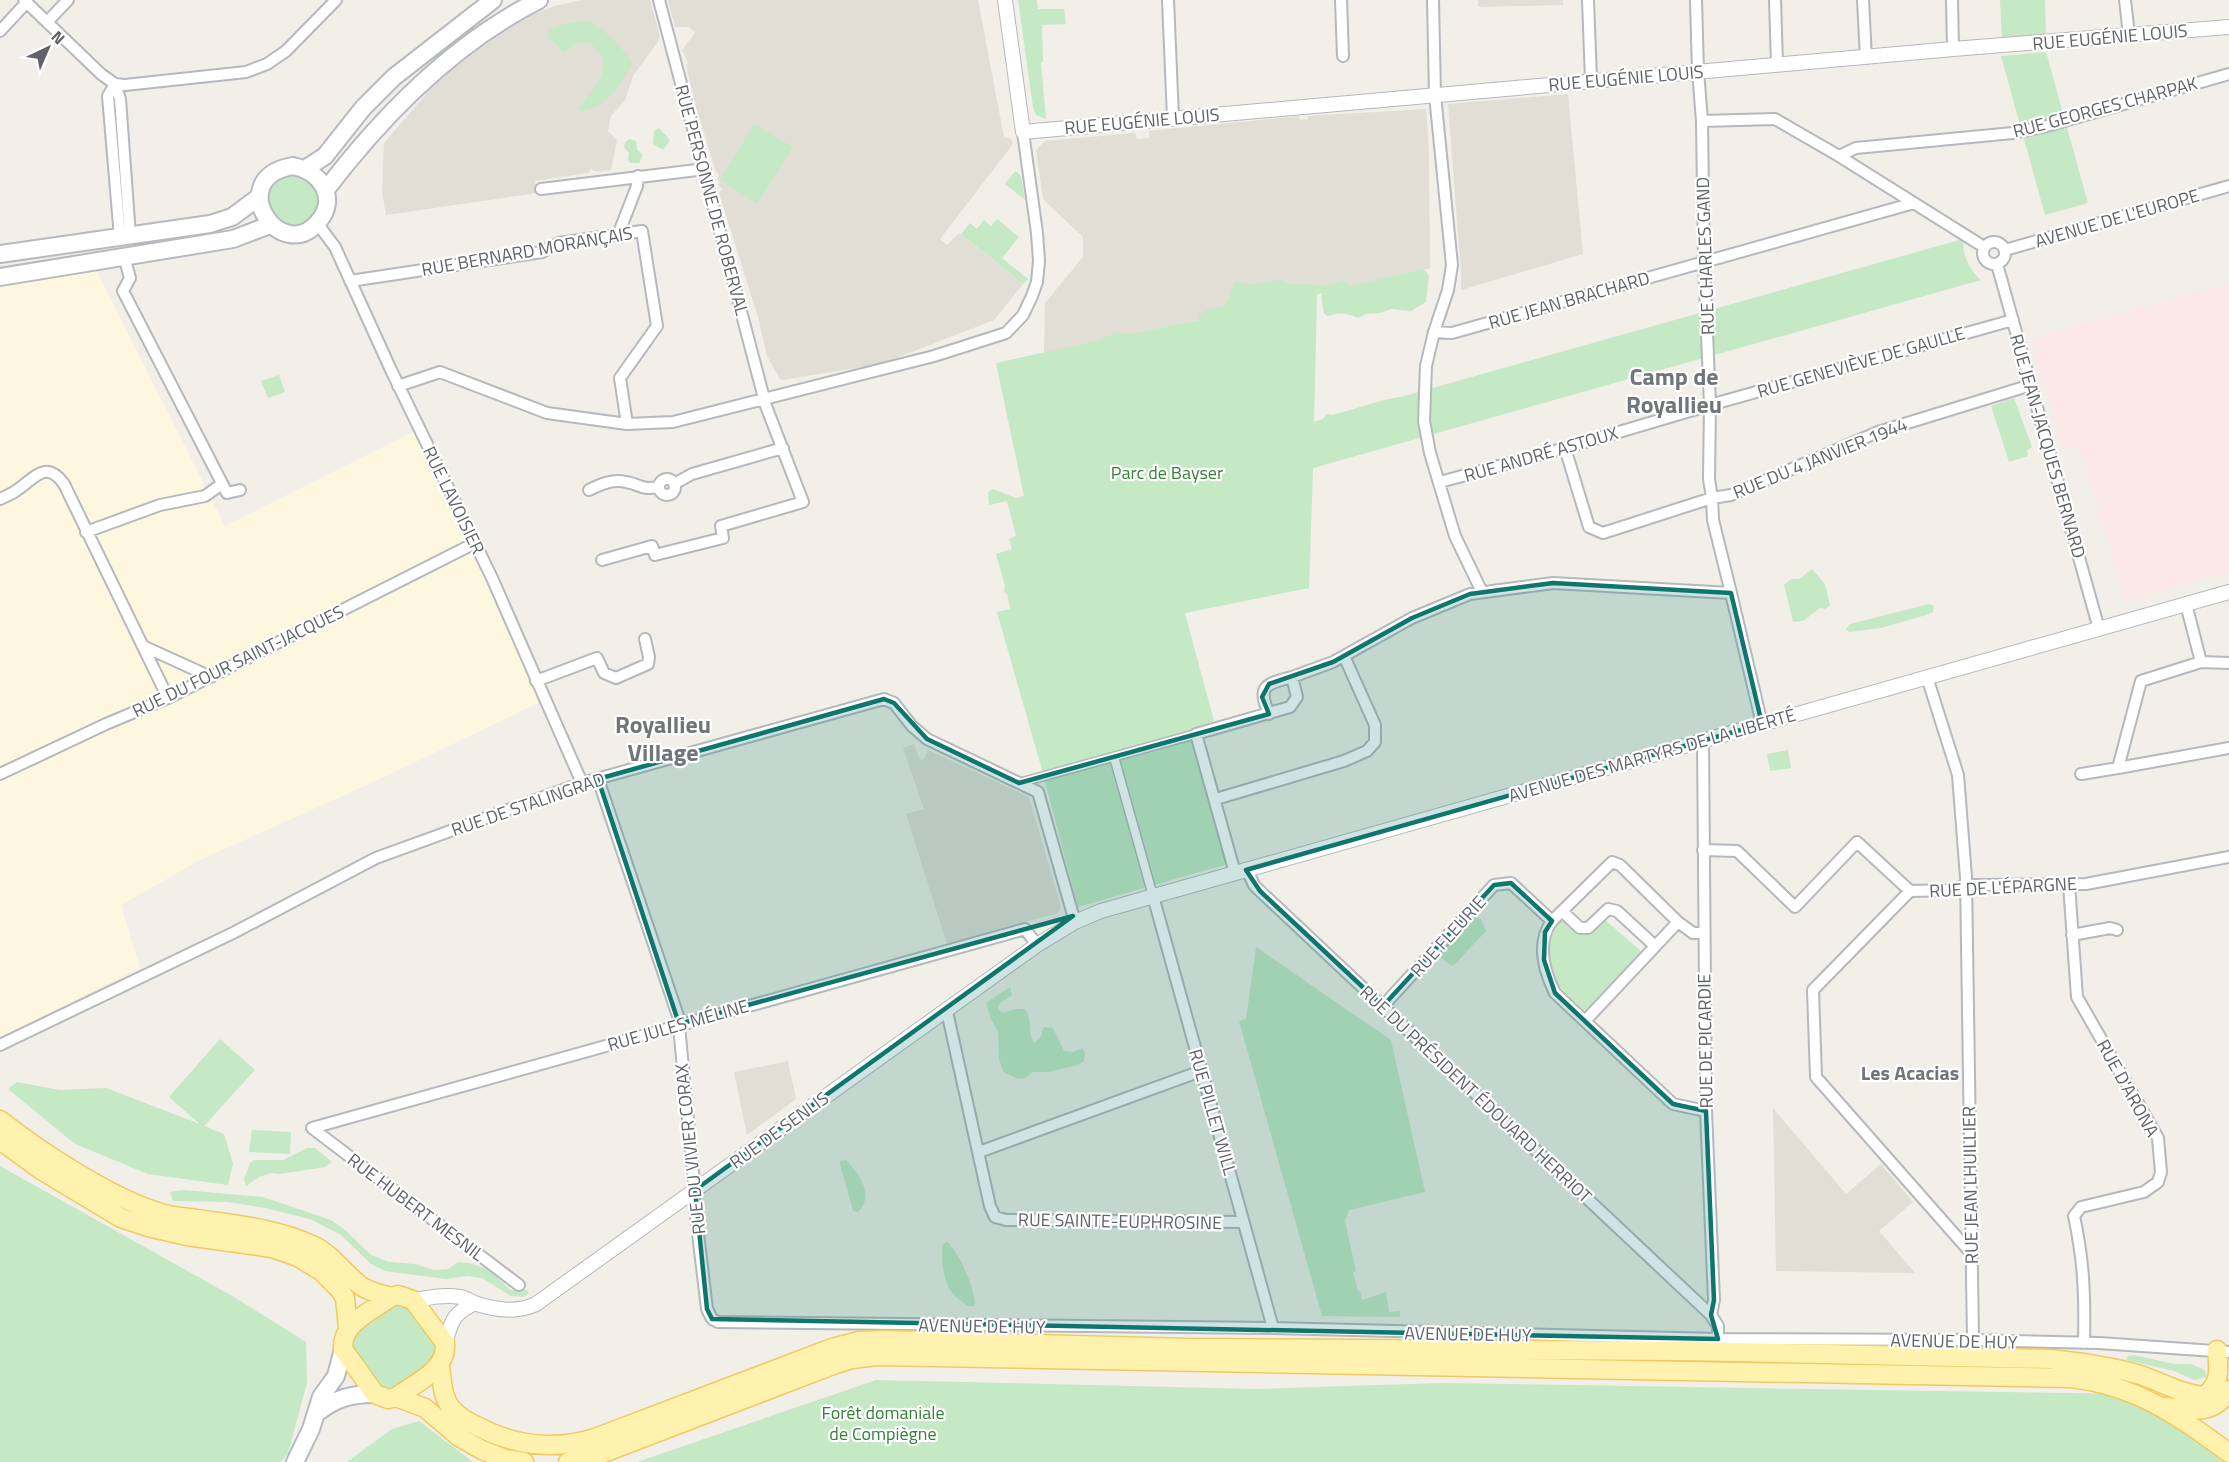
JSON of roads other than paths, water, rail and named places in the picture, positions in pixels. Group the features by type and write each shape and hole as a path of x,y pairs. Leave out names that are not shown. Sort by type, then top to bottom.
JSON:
{"main road":[{"path":"305,169 325,156 363,108 394,77 493,0"},
{"path":"325,191 354,154 399,105 449,60 538,0"},
{"path":"287,167 305,169 314,174 325,191 325,208 317,223 309,229 289,233 279,231 270,225 259,197 262,185 270,174 287,167"},
{"path":"0,254 221,220 232,217 259,197"},
{"path":"0,277 233,239 270,225"},
{"path":"124,256 125,248 130,243 140,240 131,235"},
{"path":"0,1120 105,1189 134,1202 162,1214 272,1231 314,1246 333,1258 362,1286 373,1292 413,1300 445,1343 444,1359 440,1366 396,1397 388,1399 375,1394 352,1394 330,1403 317,1413"},
{"path":"0,1140 40,1170 122,1218 187,1236 285,1251 310,1264 333,1281 345,1298 348,1328 336,1376 321,1397 317,1413 295,1462"},
{"path":"348,1328 391,1297"},
{"path":"440,1366 447,1401 461,1416 492,1434 506,1439 545,1446 563,1446 595,1438 831,1348 859,1341 1187,1348 1685,1352 2050,1359 2100,1364 2149,1378 2183,1393 2204,1396 2219,1378 2223,1351"},
{"path":"343,1349 375,1394"},
{"path":"568,1462 593,1457 833,1365 852,1359 878,1356 2070,1378 2117,1386 2164,1407 2229,1453"},
{"path":"2130,1373 2189,1408 2229,1439"},
{"path":"2164,1407 2205,1410 2217,1405 2228,1392"},
{"path":"2228,1392 2229,1412"},
{"path":"396,1397 425,1408 459,1437 482,1450 506,1459 524,1462"}],"street":[{"path":"47,22 68,0"},
{"path":"0,31 26,1 101,74 115,84 140,85 246,72 267,64 286,51 336,0"},
{"name":"RUE PERSONNE DE ROBERVAL","path":"602,560 652,546 655,555 723,538 721,526 803,502 765,400 659,0"},
{"path":"399,386 440,372 547,413 627,424 673,422 934,356 1006,333 1015,325 1032,296 1037,282 1039,261 1005,0"},
{"path":"1168,0 1173,118"},
{"path":"1341,0 1343,56"},
{"path":"1433,0 1435,95 1452,265 1448,290 1426,366 1424,422 1430,453 1455,536 1482,592"},
{"path":"1588,0 1591,81"},
{"name":"RUE CHARLES GAND","path":"1696,0 1710,405 1709,479 1713,520 1762,723"},
{"path":"1775,0 1777,64"},
{"path":"1863,0 1866,58"},
{"path":"1952,0 1953,49"},
{"path":"2125,0 2129,35"},
{"name":"RUE EUGÉNIE LOUIS","path":"1023,132 1777,64 2229,27"},
{"name":"RUE GEORGES CHARPAK","path":"1839,156 1856,148 2013,133 2043,127 2229,74"},
{"path":"115,84 120,99 131,235"},
{"path":"1702,122 1775,119 1839,156 1984,247"},
{"path":"541,189 705,169"},
{"path":"618,235 638,186 638,176"},
{"name":"AVENUE DE L'EUROPE","path":"2005,250 2229,186"},
{"name":"RUE JEAN BRACHARD","path":"1434,332 1452,333 1914,203"},
{"name":"RUE LAVOISIER","path":"317,223 335,247 475,543 582,783"},
{"name":"RUE BERNARD MORANÇAIS","path":"350,281 542,252 560,243 642,231 657,326 620,378 627,424"},
{"path":"1993,241 1998,242 2005,250 2005,256 1997,264 1992,264 1984,257 1984,247 1993,241"},
{"path":"124,256 130,278 123,291 227,493 240,490"},
{"name":"RUE JEAN-JACQUES BERNARD","path":"1997,264 2099,629"},
{"name":"RUE GENEVIÈVE DE GAULLE","path":"1710,405 2013,320"},
{"name":"RUE DU 4 JANVIER 1944","path":"1565,448 1589,527 1603,533 1712,498 1731,495 1878,432 2031,385"},
{"name":"RUE ANDRÉ ASTOUX","path":"1440,482 1710,405"},
{"path":"589,490 605,482 627,482 644,489 659,487 662,481 667,479 674,484 692,474 783,448"},
{"path":"0,499 16,491 35,475 52,472 59,476 168,698"},
{"path":"86,532 160,505 205,496 222,484"},
{"name":"RUE DU FOUR SAINT-JACQUES","path":"0,774 106,724 168,698 475,543"},
{"path":"1269,714 1262,697 1263,690 1269,684 1333,662 1412,618 1457,598 1482,592 1553,583 1731,593"},
{"name":"AVENUE DES MARTYRS DE LA LIBERTÉ","path":"1075,922 1101,911 1153,896 2229,592"},
{"path":"2186,604 2201,663"},
{"path":"536,681 597,658 604,673 616,678 648,664 649,657 645,639"},
{"path":"143,646 211,677"},
{"path":"1216,799 1367,751 1374,742 1375,725 1344,656"},
{"path":"2118,768 2141,681 2201,663 2229,663"},
{"path":"1018,783 1290,707 1297,697 1292,677"},
{"name":"RUE JEAN LHUILLIER","path":"1927,677 1958,775 1966,885 1974,1340"},
{"name":"RUE DE STALINGRAD","path":"0,1045 243,928 376,858 582,783 884,699 894,703 912,726 927,739 1038,792 1075,922"},
{"name":"RUE DU PRÉSIDENT ÉDOUARD HERRIOT","path":"1196,734 1241,872 1711,1315"},
{"name":"RUE DE PICARDIE","path":"1703,741 1706,1111 1714,1300 1711,1315 1718,1326 1718,1339"},
{"path":"2081,774 2229,748"},
{"path":"1114,757 1153,896"},
{"name":"RUE DU VIVIER CORAX","path":"598,778 678,1016 709,1315"},
{"path":"1703,850 1737,850 1795,908 1857,842 1910,891"},
{"name":"RUE DE L'ÉPARGNE","path":"1971,1253 1816,1077 1813,990 1910,891 1953,891 1966,885 2086,884 2229,857"},
{"path":"1704,933 1693,933 1678,922 1620,865 1612,862 1552,921 1545,932 1543,946 1547,977 1555,993 1673,1104 1706,1111"},
{"name":"RUE FLEURIE","path":"1383,1006 1494,885 1512,883 1552,921"},
{"name":"RUE D'ARONA","path":"2069,884 2077,998 2158,1138 2161,1172 2158,1182 2144,1192 2081,1207 2074,1216 2084,1274 2084,1343"},
{"name":"RUE PILLET WILL","path":"1153,896 1273,1328"},
{"path":"1563,912 1580,928 1588,928 1608,909 1617,911 1655,946"},
{"name":"RUE DE SENLIS","path":"413,1300 451,1296 511,1310 520,1310 536,1304 1037,945 1075,922"},
{"path":"1585,1022 1678,922"},
{"path":"2072,934 2110,928 2117,930"},
{"name":"RUE JULES MÉLINE","path":"312,1128 1025,929 1037,945"},
{"name":"RUE SAINTE-EUPHROSINE","path":"944,1011 948,1016 992,1213 999,1220 1244,1222"},
{"path":"979,1152 1201,1071"},
{"name":"RUE HUBERT MESNIL","path":"312,1128 519,1285"},
{"path":"445,1343 452,1319 461,1310 475,1303"},
{"name":"AVENUE DE HUY","path":"709,1315 718,1322 1273,1328 1718,1339 1974,1340 2084,1343 2223,1351"}],"district":[{"name":"Camp de Royallieu","path":"1674,390"},
{"name":"Royallieu Village","path":"663,738"},
{"name":"Les Acacias","path":"1910,1072"}],"park label":[{"name":"Parc de Bayser","path":"1167,472"},
{"name":"Forêt domaniale de Compiègne","path":"883,1422"}]}
